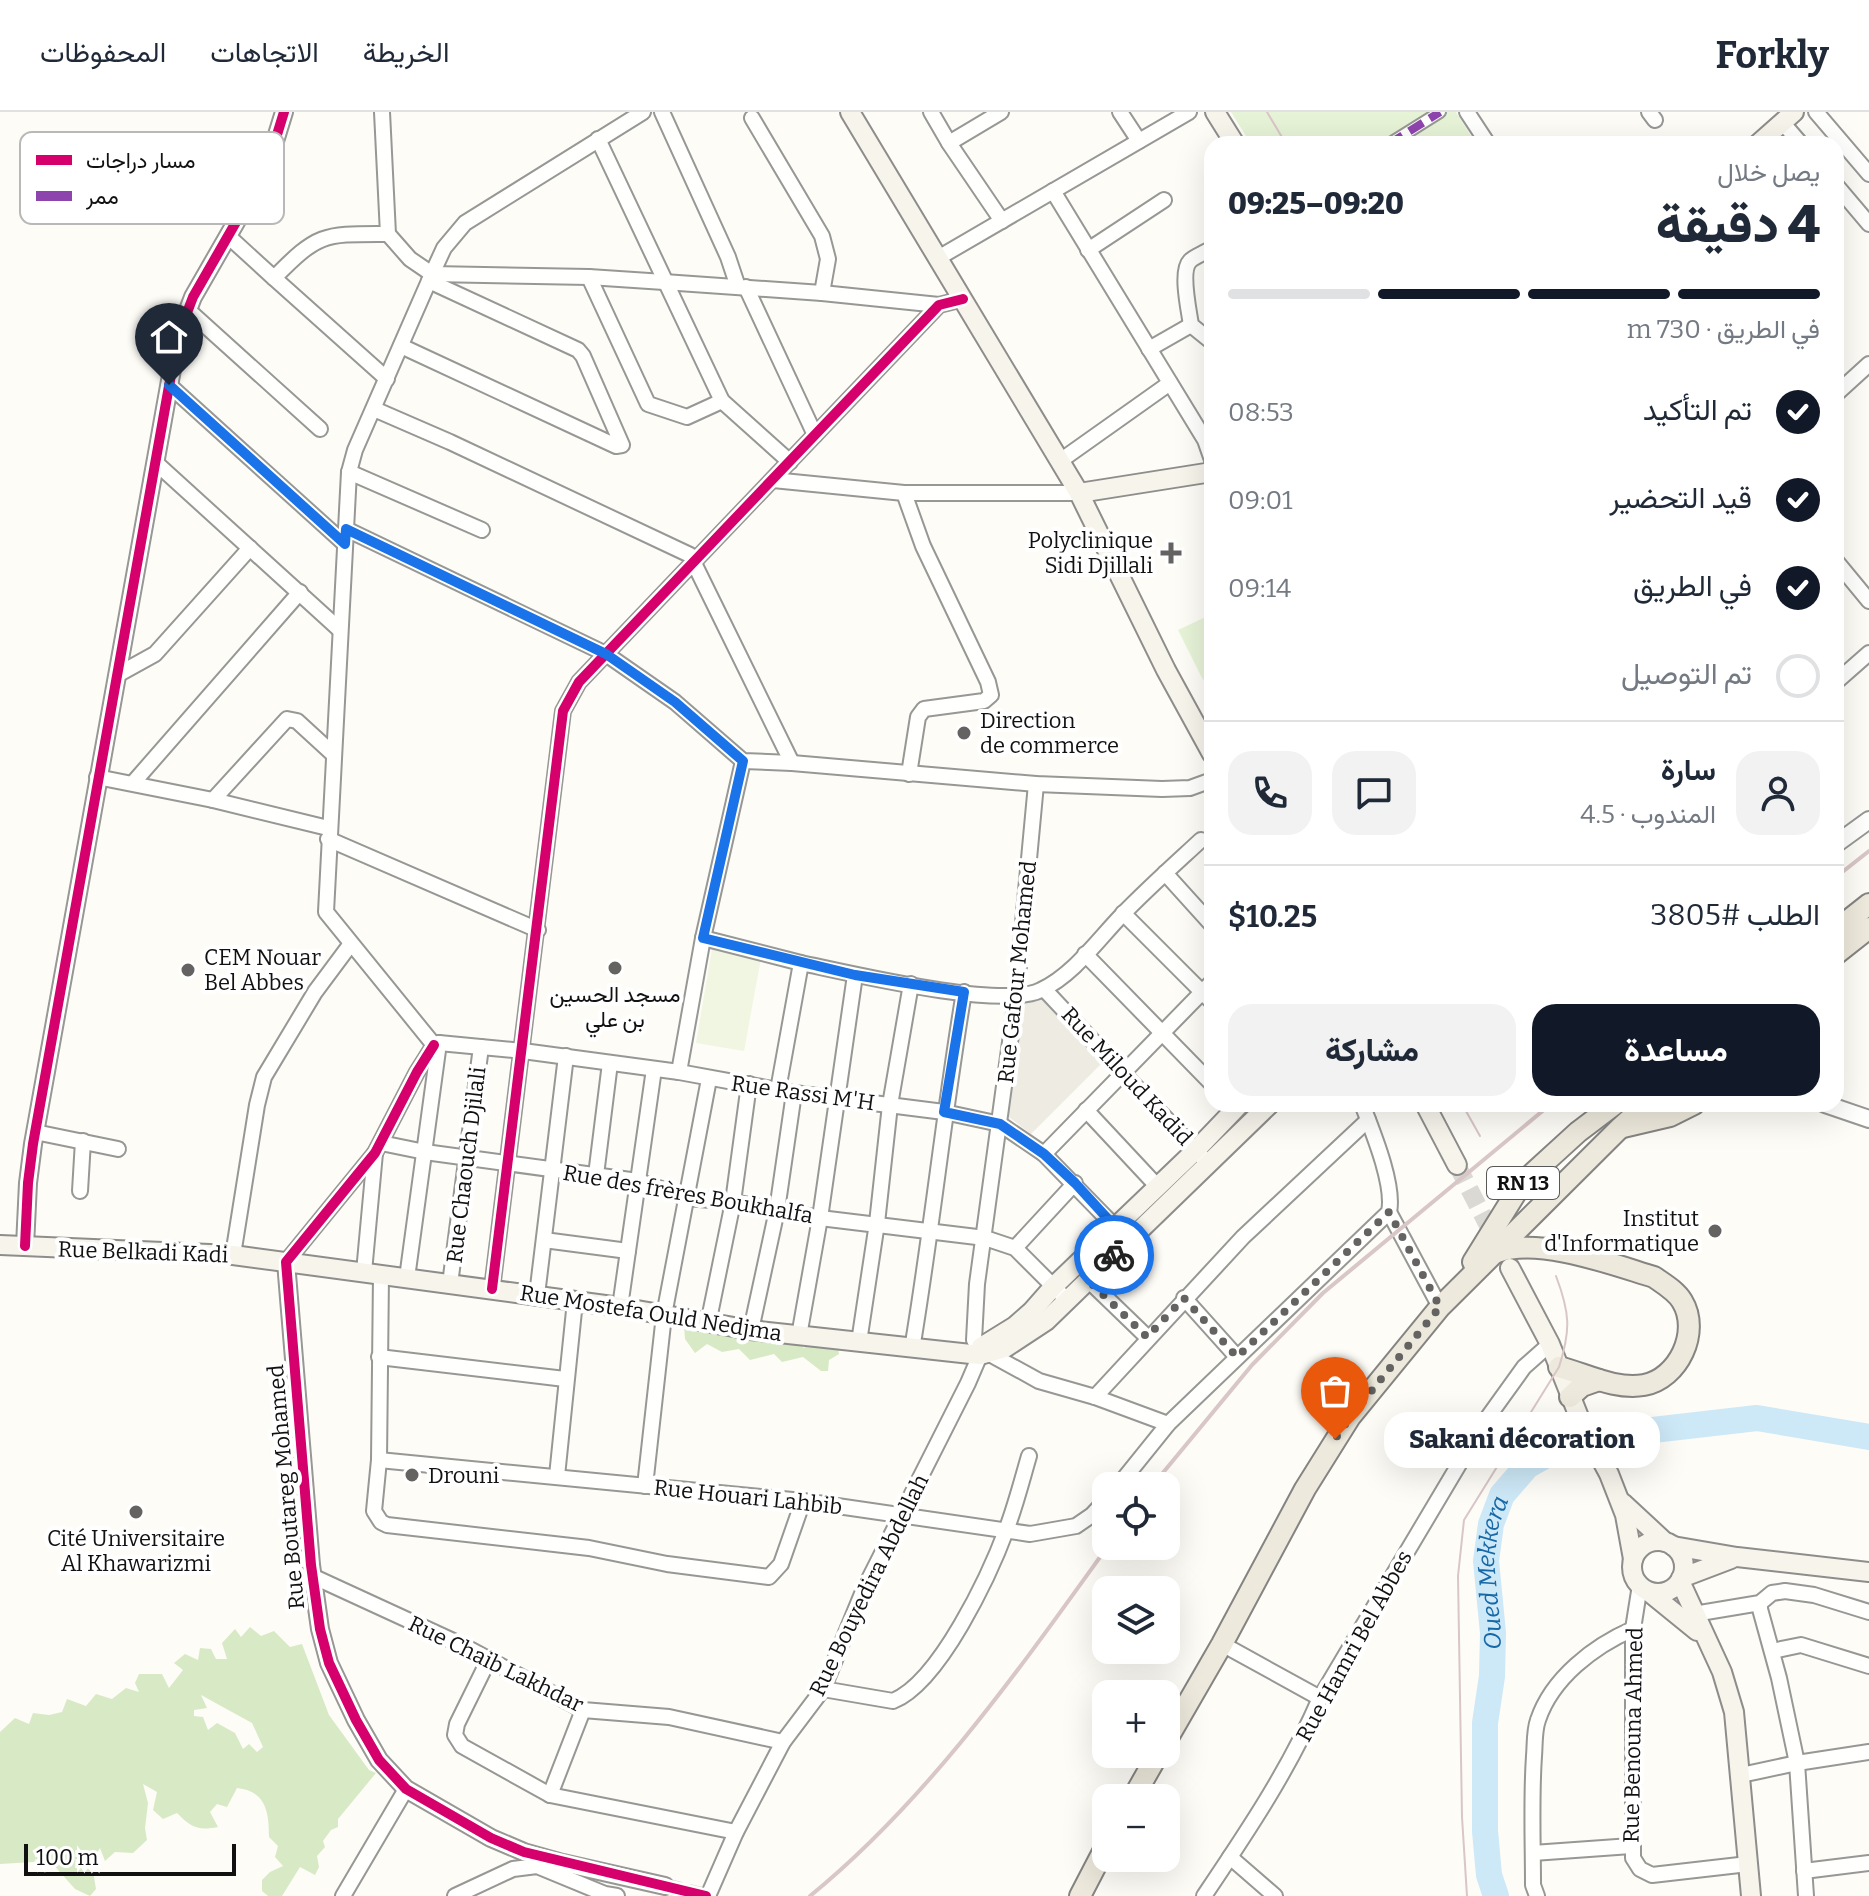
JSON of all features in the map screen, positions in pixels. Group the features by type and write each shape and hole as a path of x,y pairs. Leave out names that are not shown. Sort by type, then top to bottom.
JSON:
{"main road":[{"path":"850,112 1079,493 1166,670 1204,739"},
{"path":"1215,112 1230,136"},
{"path":"1767,136 1788,117"},
{"path":"1079,493 1204,473"},
{"path":"1844,924 1869,904"},
{"path":"1844,948 1869,928"},
{"path":"979,1352 1024,1338 1068,1301 1128,1241 1202,1157 1231,1112"},
{"path":"979,1352 1015,1326 1157,1186 1249,1124 1262,1112"},
{"path":"1429,1112 1457,1165"},
{"name":"RN 13","path":"1460,1287 1522,1183 1578,1132 1605,1112"},
{"path":"1543,1248 1521,1229 1519,1215 1528,1196 1612,1112"},
{"name":"RN 13","path":"1460,1287 1638,1112"},
{"path":"1620,1128 1678,1112"},
{"name":"Rue Belkadi Kadi","path":"0,1245 233,1255 286,1262"},
{"path":"1492,1254 1521,1246 1543,1248 1654,1277 1676,1294 1686,1310 1687,1337 1681,1360 1670,1372 1643,1385 1599,1380 1559,1367"},
{"name":"Rue Mostefa Ould Nedjma","path":"286,1262 620,1307 751,1330 912,1349 979,1352"},
{"path":"1510,1268 1550,1344 1581,1422 1620,1500 1633,1559 1633,1573 1644,1588 1678,1613 1705,1639"},
{"path":"1180,1717 1335,1439 1440,1307 1460,1287"},
{"path":"1570,1397 1582,1386 1599,1380"},
{"path":"1620,1500 1683,1560 1681,1579 1728,1687 1741,1775 1751,1896"},
{"path":"1633,1559 1642,1546 1649,1543 1669,1544 1737,1557 1869,1572"},
{"path":"1644,1588 1666,1591 1681,1579 1737,1557"},
{"path":"1080,1896 1092,1872"}],"street":[{"path":"277,132 284,112"},
{"path":"382,112 388,234 431,278 578,350 622,445 616,446 401,346"},
{"path":"407,1278 437,1044 350,945 326,912 349,472 355,450 444,248 465,223 643,112"},
{"path":"662,112 742,287 815,435"},
{"path":"931,112 1002,221"},
{"path":"949,143 1001,112"},
{"path":"1120,112 1139,141"},
{"path":"938,258 1189,112"},
{"path":"1402,136 1440,112"},
{"path":"1467,112 1483,136"},
{"path":"1816,112 1837,136"},
{"path":"1788,117 1797,136"},
{"path":"752,118 822,236 828,259 822,293"},
{"path":"598,139 722,401 790,462"},
{"path":"1844,145 1869,174"},
{"path":"1053,191 1170,383 1204,432"},
{"path":"1844,194 1869,224"},
{"path":"1088,250 1164,200"},
{"path":"25,1246 28,1183 35,1132 178,336 188,310 235,224"},
{"path":"274,278 303,249 321,238 339,234 388,234"},
{"path":"228,236 387,379"},
{"path":"1204,253 1190,261 1186,268 1191,325 1204,336"},
{"path":"431,278 589,277 822,293 939,305 963,299"},
{"path":"589,277 648,404 687,417 722,401"},
{"path":"492,1289 563,711 579,682 939,305"},
{"path":"188,310 320,429"},
{"path":"1149,349 1191,325"},
{"path":"1844,388 1866,373"},
{"path":"1060,461 1170,383"},
{"path":"169,385 346,536 606,654 675,702 743,761 1036,784 1162,789 1190,788 1204,783"},
{"path":"374,409 686,552 694,562 792,763"},
{"path":"155,462 340,630"},
{"path":"349,472 482,530"},
{"path":"773,480 904,493 1079,493"},
{"path":"904,493 923,546 988,682 991,695 984,701 924,709 918,717 909,774"},
{"path":"117,675 155,654 250,548"},
{"path":"1844,571 1869,601"},
{"path":"133,783 300,592"},
{"path":"1844,675 1869,653"},
{"path":"120,655 136,663"},
{"path":"213,800 287,719 297,721 333,754"},
{"path":"679,1072 703,938 743,761"},
{"path":"97,777 213,800 328,833 538,930"},
{"name":"Rue Gafour Mohamed","path":"979,1352 973,1328 1016,998 1036,784"},
{"path":"1844,838 1869,820"},
{"path":"703,938 855,975 1016,998 1044,989 1085,954 1165,873 1204,843"},
{"path":"1165,873 1204,916"},
{"path":"1123,913 1204,987"},
{"path":"233,1255 264,1077 308,1004 350,945"},
{"path":"1085,954 1204,1076"},
{"path":"778,1090 801,963"},
{"path":"799,1336 820,1218 855,975"},
{"path":"859,1342 877,1223 890,1105 911,984"},
{"name":"Rue Miloud Kadid","path":"1044,989 1202,1157"},
{"path":"912,1349 932,1231 944,1112 964,992"},
{"path":"1044,1154 1162,1031 1204,996"},
{"path":"286,1262 378,1148 417,1072 437,1044"},
{"name":"Rue Rassi M'H","path":"437,1044 523,1051 679,1072 835,1100 944,1112 1000,1124 1044,1154 1128,1241"},
{"name":"Rue Chaouch Djilali","path":"450,1284 481,1047"},
{"path":"537,1295 566,1056"},
{"path":"596,1175 610,1063"},
{"path":"620,1307 654,1069"},
{"path":"645,1486 664,1315 709,1079"},
{"path":"708,1324 733,1202 749,1084"},
{"path":"751,1330 777,1210 794,1093"},
{"path":"1086,1110 1157,1186"},
{"path":"1844,1110 1869,1119"},
{"path":"1240,1112 1249,1124"},
{"path":"1129,1472 1168,1424 1389,1212 1391,1202 1365,1112"},
{"path":"1095,1397 1147,1337 1243,1237 1368,1120"},
{"path":"35,1132 118,1149"},
{"path":"80,1191 83,1141"},
{"path":"378,1148 372,1273 379,1357 379,1460 374,1511 381,1522 589,1548 667,1564 766,1577 772,1575 781,1564 803,1501"},
{"name":"Rue des frères Boukhalfa","path":"378,1148 509,1162 638,1181 688,1198 985,1238 1015,1248 1068,1301"},
{"path":"1015,1248 1075,1183"},
{"path":"1389,1212 1440,1307"},
{"path":"544,1240 628,1251"},
{"name":"Rue Boutareg Mohamed","path":"286,1262 312,1576 320,1629 329,1663 379,1760 406,1789 491,1838 524,1852 665,1886"},
{"path":"1088,1280 1147,1337"},
{"path":"1184,1298 1237,1357"},
{"path":"557,1476 575,1301"},
{"name":"Rue Hamri Bel Abbes","path":"1204,1896 1271,1796 1302,1741 1320,1698 1502,1395 1524,1367 1550,1344"},
{"path":"979,1352 1039,1381 1095,1397 1168,1424"},
{"name":"Rue Bouyedira Abdellah","path":"708,1896 736,1832 783,1742 823,1689 864,1589 968,1383 979,1352"},
{"path":"379,1357 565,1379"},
{"path":"823,1689 893,1701 909,1692 967,1615 1007,1529 1029,1456"},
{"name":"Rue Houari Lahbib","path":"379,1460 803,1501 1030,1534 1076,1526 1092,1515"},
{"name":"Rue Chaib Lakhdar","path":"312,1576 489,1659 583,1710 669,1717 783,1742"},
{"name":"Rue Benouna Ahmed","path":"1644,1588 1633,1629 1631,1846 1635,1864 1652,1875 1748,1864"},
{"path":"1694,1614 1760,1603 1772,1593 1785,1591 1814,1595 1869,1612"},
{"path":"1760,1603 1797,1763 1806,1896"},
{"path":"1537,1896 1533,1885 1533,1778 1537,1721 1553,1692 1574,1668 1593,1651 1633,1629"},
{"path":"1222,1644 1320,1698"},
{"path":"1772,1651 1801,1645 1869,1666"},
{"path":"489,1659 457,1724 457,1740 462,1746 550,1795 736,1832"},
{"path":"550,1795 583,1710"},
{"path":"1741,1775 1869,1752"},
{"path":"343,1896 406,1789"},
{"path":"1533,1853 1631,1846"},
{"path":"1230,1857 1275,1896"},
{"path":"1804,1871 1869,1863"},
{"path":"455,1896 513,1869 537,1866 617,1896"}],"green space":[{"path":"1231,112 1456,112 1471,136 1246,136"},
{"path":"1204,618 1204,680 1203,680 1178,630"},
{"path":"712,949 761,958 744,1051 696,1043"},
{"path":"697,1325 698,1331 703,1333 712,1326 794,1339 804,1348 810,1342 825,1344 829,1349 838,1347 839,1354 829,1360 828,1371 821,1371 803,1357 782,1362 774,1354 750,1360 739,1349 722,1352 707,1344 695,1353 685,1339 684,1326"},
{"path":"250,1627 261,1636 274,1631 290,1647 302,1644 329,1715 369,1770 376,1773 338,1819 338,1827 331,1830 323,1841 325,1847 317,1856 319,1867 315,1875 300,1867 282,1896 268,1896 262,1891 262,1880 283,1866 275,1857 278,1846 269,1837 267,1811 254,1793 237,1788 227,1807 217,1804 210,1812 218,1827 199,1828 177,1813 163,1819 153,1810 157,1792 143,1784 148,1803 147,1840 133,1853 115,1852 105,1861 100,1848 84,1867 93,1871 96,1889 90,1896 75,1889 50,1861 0,1864 0,1732 15,1718 29,1724 33,1713 49,1715 62,1712 67,1699 86,1706 96,1694 112,1699 126,1688 139,1692 135,1683 139,1674 162,1674 169,1688 183,1670 174,1663 185,1654 198,1660 200,1648 211,1649 216,1659 227,1659 222,1643 235,1629 241,1637","holes":["201,1695 252,1723 263,1747 257,1752 249,1744 243,1749 235,1733 217,1723 208,1730 203,1717 194,1716 194,1710 207,1708"]}],"shaded area":[{"path":"1039,994 1103,1062 1031,1134 1000,1110 1013,1000"}],"waterway":[{"name":"Oued Mekkera","path":"1496,1896 1489,1875 1485,1831 1485,1723 1492,1676 1493,1633 1486,1561 1491,1524 1502,1495 1527,1466 1550,1453 1618,1434 1757,1418 1869,1437"}],"tunnel":[{"path":"1457,1165 1496,1241"},
{"path":"665,1886 706,1896"}],"tram line":[{"path":"1267,112 1281,136"},
{"path":"1466,1112 1480,1136"},
{"path":"1467,1896 1462,1817 1458,1576 1464,1520 1559,1367 1566,1342 1567,1322 1556,1276"}],"railway":[{"path":"1844,871 1869,851"},
{"path":"1164,1472 1252,1365 1323,1293 1541,1112"},
{"path":"810,1896 894,1818 933,1775 1006,1685 1098,1560"}],"marked path":[{"path":"1402,136 1440,112"}],"cycle path":[{"path":"278,132 284,112"},
{"path":"25,1246 33,1144 178,336 193,297 235,224"},
{"path":"492,1289 563,711 579,682 939,305 963,299"},
{"path":"434,1045 375,1153 286,1262 311,1565 320,1629 329,1663 379,1760 406,1789 491,1838 524,1852 706,1896"}],"way so far":[{"path":"1114,1255 1088,1280 1147,1337 1184,1298 1237,1357 1389,1212 1440,1307 1335,1439"}],"place":[{"name":"Polyclinique Sidi Djillali","path":"1171,553"},
{"name":"Direction de commerce","path":"964,733"},
{"name":"مسجد الحسين بن علي","path":"615,968"},
{"name":"CEM Nouar Bel Abbes","path":"188,970"},
{"name":"Institut d'Informatique","path":"1715,1231"},
{"name":"Sakani décoration","path":"1335,1439"},
{"name":"Drouni","path":"412,1475"},
{"name":"Cité Universitaire Al Khawarizmi","path":"136,1512"}],"route":[{"path":"169,385 345,544 346,529 606,654 675,702 743,761 703,938 855,975 964,992 944,1112 1000,1124 1044,1154 1128,1241 1114,1255"}]}
